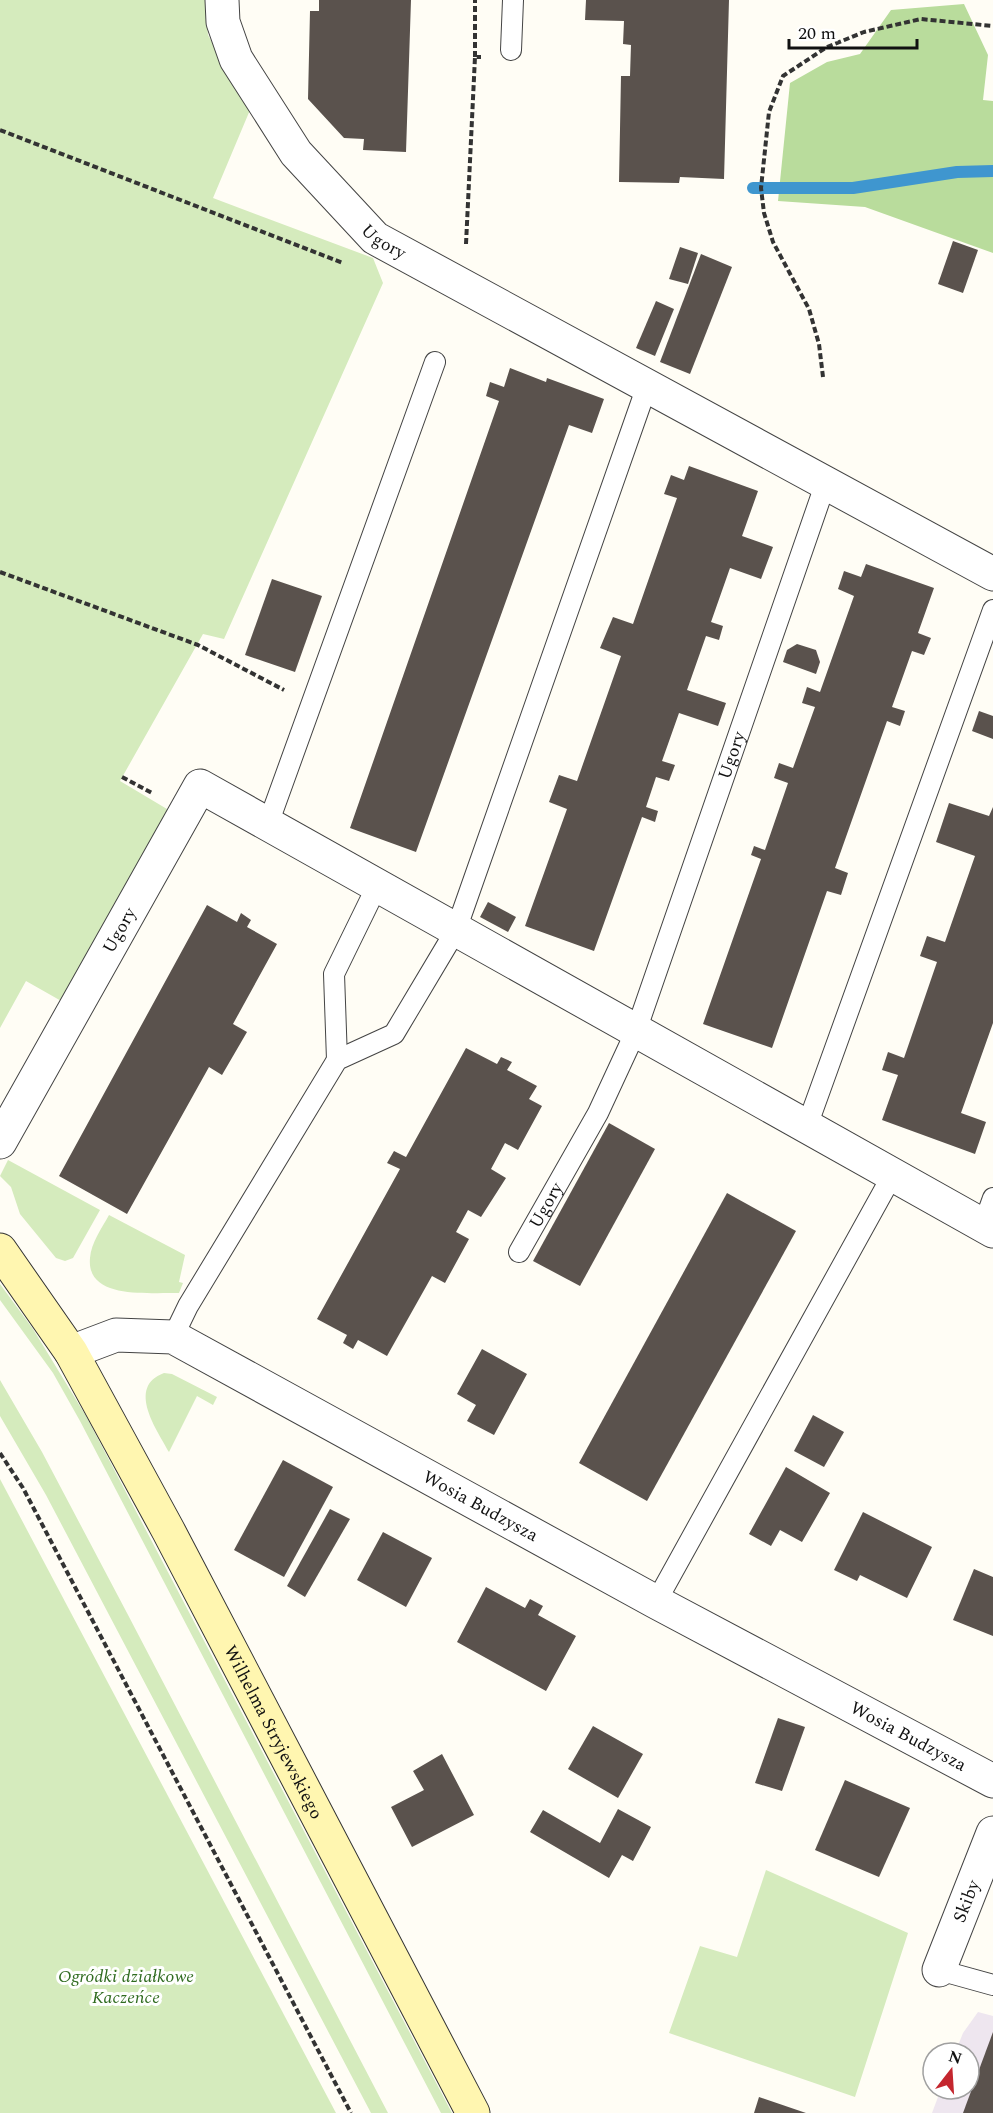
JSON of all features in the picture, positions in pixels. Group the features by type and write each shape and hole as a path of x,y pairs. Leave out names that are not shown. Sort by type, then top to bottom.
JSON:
{"street":[{"name":"Ugory","path":"222,0 223,22 236,59 296,153 375,238 993,574"},
{"name":"Ugory","path":"0,1142 201,786 893,1174 990,1218"},
{"path":"0,1250 71,1352"},
{"name":"Wosia Budzysza","path":"71,1352 116,1335 173,1337 656,1602 993,1781"},
{"name":"Wilhelma Stryjewskiego","path":"71,1352 168,1530 473,2113"},
{"name":"Skiby","path":"939,1970 993,1833"}],"lane":[{"path":"511,50 513,0"},
{"path":"268,824 435,362"},
{"path":"337,1060 394,1034 456,930 647,386"},
{"name":"Ugory","path":"519,1252 598,1113 636,1031 826,482"},
{"path":"807,1126 993,609"},
{"path":"173,1337 188,1305 337,1060 334,974 377,886"},
{"path":"656,1602 893,1174"},
{"path":"939,1970 993,1985"}],"path":[{"path":"466,230 475,57 475,0"},
{"path":"823,377 819,344 809,309 773,242 764,213 761,188 769,112 783,76 827,47 864,32 921,19 993,26"},
{"path":"475,57 485,57"},
{"path":"0,130 349,265"},
{"path":"0,572 198,645 311,704"},
{"path":"0,1453 24,1488 351,2113"}],"shaded area":[{"path":"978,2012 993,2016 993,2113 932,2113 936,2101 981,2101 981,2041 960,2041"}],"green space":[{"path":"0,0 205,0 208,35 250,110 213,198 373,258 383,283 224,639 203,634 120,781 172,812 63,1002 26,981 0,1028"},
{"path":"964,4 988,55 983,100 993,101 993,253 865,207 778,201 790,83 827,62 860,54 891,10"},
{"path":"8,1160 100,1210 73,1258 65,1261 56,1258 20,1214 11,1187 0,1176"},
{"path":"109,1215 185,1255 179,1282 183,1283 179,1293 123,1291 109,1288 98,1281 92,1272 91,1252"},
{"path":"0,1284 33,1329 86,1416 452,2113 441,2113 80,1421 53,1373 0,1300"},
{"path":"164,1373 172,1374 217,1397 213,1405 197,1396 169,1452 152,1421 146,1398 147,1388 153,1380"},
{"path":"0,1380 42,1452 388,2113 371,2113 46,1495 0,1416"},
{"name":"Ogródki działkowe Kaczeńce","path":"0,1479 336,2113 0,2113"},
{"path":"766,1870 908,1933 855,2097 669,2033 700,1946 737,1957"}],"building":[{"path":"319,0 411,0 406,152 363,150 364,139 344,138 308,99 310,11 319,11"},
{"path":"586,0 729,0 724,179 680,177 679,183 619,182 621,76 630,76 631,45 623,44 624,21 585,20"},
{"path":"953,241 978,250 963,293 938,284"},
{"path":"680,247 698,253 688,284 669,279"},
{"path":"701,254 732,267 690,374 660,362"},
{"path":"656,301 674,309 655,356 636,348"},
{"path":"510,368 546,382 547,378 604,399 592,433 569,425 416,852 350,828 499,401 486,396 490,382 504,387"},
{"path":"689,466 758,491 742,536 773,547 761,579 730,568 711,622 723,626 719,640 706,636 687,690 726,703 718,726 679,713 662,761 675,765 669,781 656,777 646,807 658,811 655,822 642,817 594,951 525,926 567,809 549,802 559,775 577,781 621,656 600,648 613,617 633,624 677,498 664,494 671,475 684,480"},
{"path":"866,564 934,588 918,633 931,638 924,655 912,651 892,707 905,711 900,726 887,721 835,868 848,873 841,895 827,891 772,1048 703,1024 761,859 751,855 754,846 765,850 788,783 774,778 779,763 793,768 815,707 802,703 807,687 820,692 854,596 838,589 844,571 861,577"},
{"path":"272,579 322,596 295,672 245,655"},
{"path":"797,644 816,650 820,662 816,674 783,662 787,650"},
{"path":"979,711 993,716 993,739 972,731"},
{"path":"949,803 989,816 993,807 993,1023 961,1113 986,1122 975,1154 882,1120 898,1075 882,1070 888,1052 904,1058 937,962 920,956 927,936 945,942 975,856 936,842"},
{"path":"488,902 516,917 508,932 480,917"},
{"path":"207,905 237,922 241,913 251,920 247,927 277,944 233,1024 247,1032 222,1075 209,1067 127,1214 59,1176"},
{"path":"466,1048 497,1064 501,1057 512,1062 507,1070 537,1086 529,1099 542,1106 518,1150 505,1143 491,1169 506,1178 481,1217 468,1210 456,1232 469,1239 445,1283 432,1276 387,1356 358,1340 353,1349 343,1343 347,1335 317,1319 400,1169 387,1163 394,1151 406,1157"},
{"path":"609,1123 655,1149 580,1286 533,1261"},
{"path":"727,1193 796,1231 647,1501 579,1463"},
{"path":"482,1349 527,1374 494,1435 467,1421 476,1405 457,1394"},
{"path":"813,1415 844,1432 824,1467 794,1451"},
{"path":"283,1460 333,1487 284,1577 234,1550"},
{"path":"786,1467 830,1493 802,1542 780,1530 771,1546 749,1534"},
{"path":"330,1509 350,1519 305,1597 287,1586"},
{"path":"863,1512 932,1547 907,1598 860,1575 857,1581 834,1570"},
{"path":"383,1532 432,1558 406,1607 357,1580"},
{"path":"974,1569 993,1577 993,1636 953,1620"},
{"path":"486,1587 525,1608 530,1599 543,1606 538,1615 576,1636 546,1691 457,1642"},
{"path":"778,1718 805,1727 782,1791 755,1783"},
{"path":"593,1726 643,1754 618,1798 568,1769"},
{"path":"442,1754 474,1815 412,1847 391,1807 424,1790 413,1771"},
{"path":"845,1780 910,1808 879,1877 815,1850"},
{"path":"618,1809 651,1827 633,1861 622,1855 609,1878 530,1832 543,1810 600,1843"},
{"path":"993,2032 993,2113 963,2113 967,2101 981,2101 981,2064"},
{"path":"759,2097 806,2113 754,2113"}],"waterway":[{"path":"753,188 853,188 957,172 993,171"}]}
